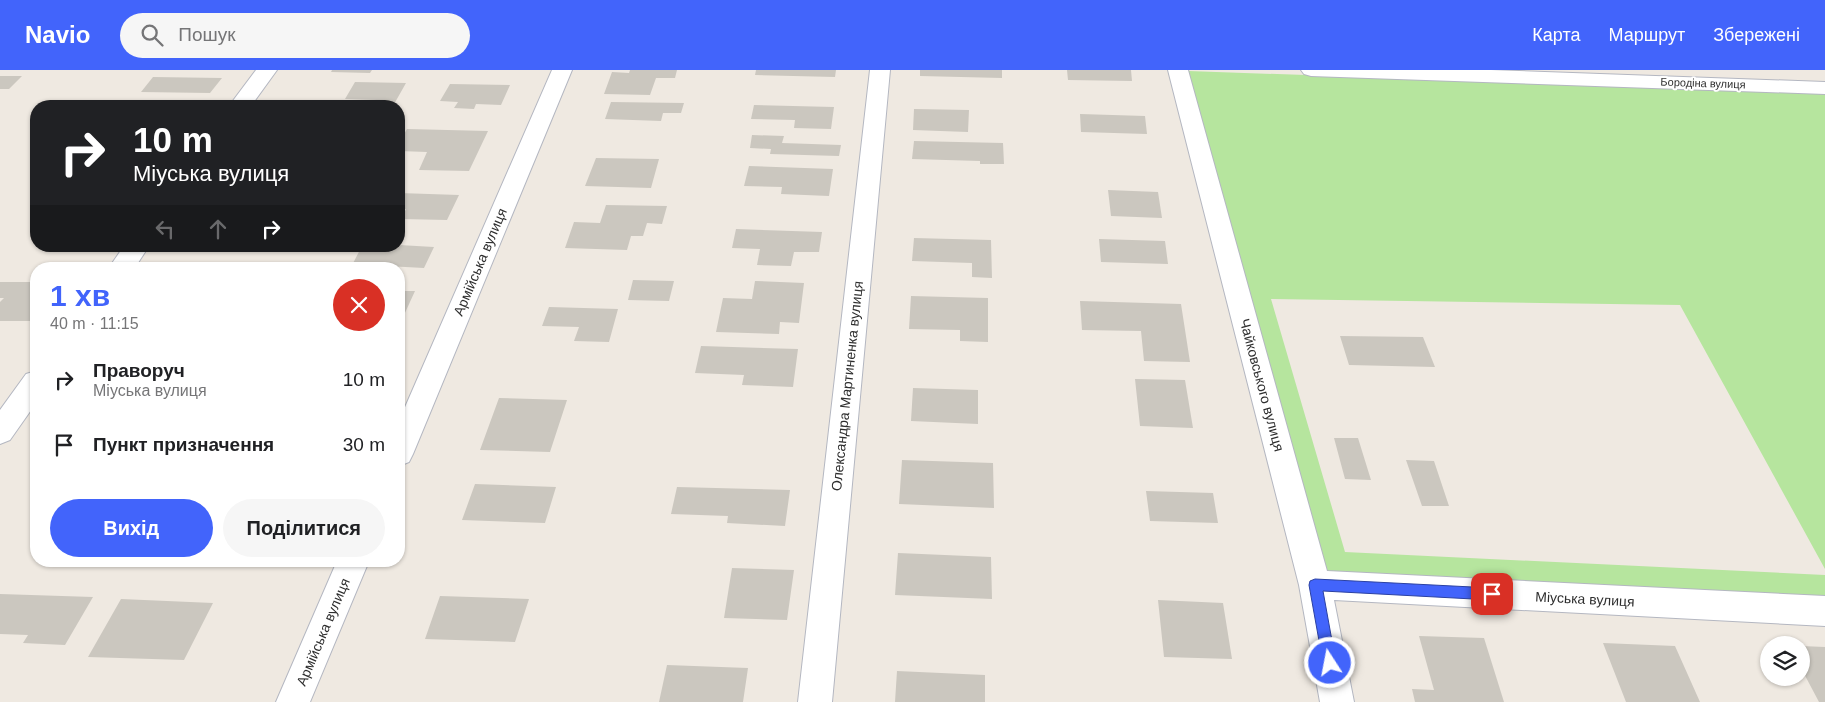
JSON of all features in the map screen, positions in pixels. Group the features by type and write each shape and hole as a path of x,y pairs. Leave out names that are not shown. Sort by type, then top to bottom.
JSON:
{"street":[{"path":"244,100 267,70"},
{"name":"Армійська вулиця","path":"405,440 562,70"},
{"name":"Олександра Мартиненка вулиця","path":"815,702 880,70"},
{"name":"Чайковського вулиця","path":"1178,70 1315,585 1337,702"},
{"name":"Бородіна вулиця","path":"1311,70 1579,74 1825,88"},
{"path":"0,432 30,390"},
{"name":"Армійська вулиця","path":"293,702 350,567"},
{"name":"Міуська вулиця","path":"1315,585 1825,611"}],"green space":[{"path":"1188,71 1825,93 1825,569 1680,305 1271,299 1345,552 1825,575 1825,598 1326,576"}],"building":[{"path":"332,70 372,70 370,73 331,72"},
{"path":"630,70 677,70 675,78 656,78 650,95 604,94 612,72 629,73"},
{"path":"756,70 836,70 835,77 755,75"},
{"path":"920,70 1002,70 1002,78 920,76"},
{"path":"1067,70 1131,70 1132,81 1068,80"},
{"path":"0,76 22,76 9,89 0,89"},
{"path":"153,77 222,78 210,93 141,92"},
{"path":"355,82 406,83 396,100 345,99"},
{"path":"450,84 510,85 501,105 476,104 474,109 454,108 458,102 440,101"},
{"path":"611,102 684,103 681,113 663,113 661,121 605,119"},
{"path":"754,105 834,107 831,129 794,128 795,120 751,119"},
{"path":"914,109 969,110 968,132 913,130"},
{"path":"1080,114 1145,116 1147,134 1081,132"},
{"path":"407,129 488,131 469,171 419,170 427,152 405,151 405,132"},
{"path":"752,135 784,136 782,143 841,145 839,156 770,154 771,149 750,148"},
{"path":"914,141 1003,143 1004,164 980,164 980,161 912,159"},
{"path":"596,158 659,159 651,188 585,186"},
{"path":"749,166 833,169 829,196 781,194 782,187 744,186"},
{"path":"1108,190 1158,192 1162,218 1111,216"},
{"path":"405,193 459,195 447,220 405,219"},
{"path":"606,205 667,206 662,224 647,223 643,236 631,236 627,250 565,248 574,222 600,223"},
{"path":"736,229 822,232 819,252 794,252 791,266 757,265 760,249 732,248"},
{"path":"914,238 991,240 992,278 972,277 972,263 912,261"},
{"path":"1099,239 1165,241 1168,264 1101,262"},
{"path":"405,245 434,247 424,268 405,267 405,262 354,262 359,252 405,252"},
{"path":"633,280 674,281 669,301 628,300"},
{"path":"755,281 804,283 799,323 780,322 779,334 716,332 723,298 752,299"},
{"path":"0,282 30,282 30,321 0,321 0,302 4,298 0,298"},
{"path":"405,291 415,291 405,313"},
{"path":"911,296 988,298 988,342 960,341 960,330 909,329"},
{"path":"1080,301 1181,304 1190,362 1144,361 1141,331 1082,330"},
{"path":"549,307 618,309 609,342 574,341 579,327 542,326"},
{"path":"1340,336 1423,337 1435,367 1349,365"},
{"path":"701,346 798,349 793,387 742,385 744,375 695,373"},
{"path":"1135,379 1185,380 1193,428 1140,426"},
{"path":"913,388 978,390 978,424 911,421"},
{"path":"499,398 567,400 550,452 480,450"},
{"path":"1334,438 1358,438 1371,480 1345,479"},
{"path":"902,460 993,463 994,508 899,504"},
{"path":"1406,460 1434,461 1449,506 1422,506"},
{"path":"475,484 556,487 545,523 462,520"},
{"path":"677,487 790,490 785,526 727,523 728,516 671,514"},
{"path":"1146,491 1213,493 1218,523 1150,521"},
{"path":"898,553 991,557 992,599 895,595"},
{"path":"732,568 794,570 787,620 724,618"},
{"path":"0,594 93,597 65,645 23,643 28,635 0,634"},
{"path":"440,596 529,599 515,642 425,639"},
{"path":"121,599 213,603 184,660 88,657"},
{"path":"1158,600 1223,603 1232,659 1164,657"},
{"path":"1419,636 1484,638 1504,702 1415,702 1412,689 1434,690"},
{"path":"1603,643 1675,646 1700,702 1626,702"},
{"path":"1810,646 1825,647 1825,702 1819,702 1810,685"},
{"path":"667,665 748,668 743,702 659,702"},
{"path":"897,671 985,675 985,702 895,702"}],"route":[{"path":"1330,663 1315,585 1492,594"}]}
